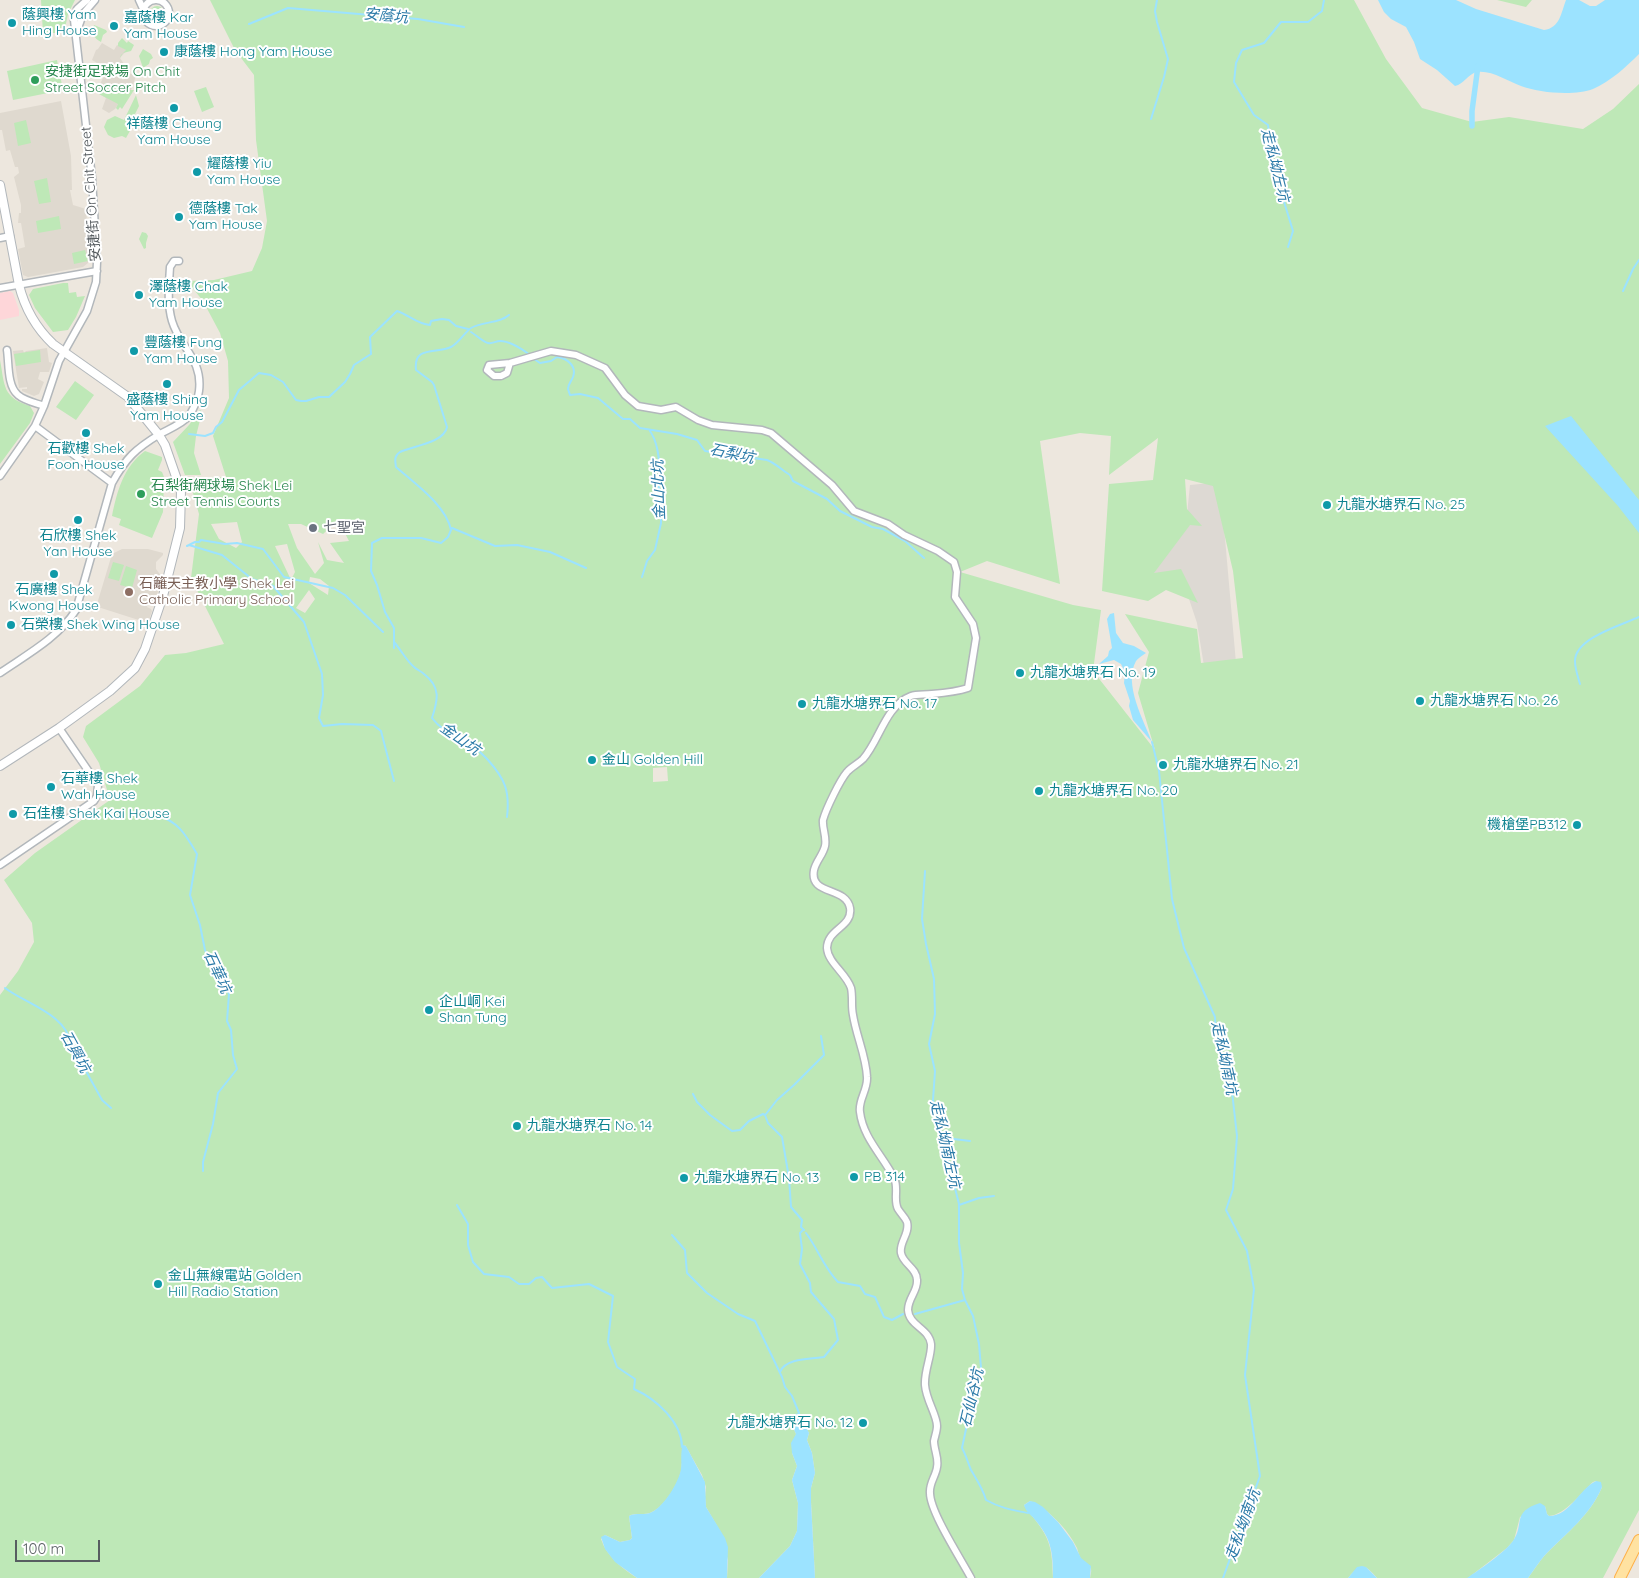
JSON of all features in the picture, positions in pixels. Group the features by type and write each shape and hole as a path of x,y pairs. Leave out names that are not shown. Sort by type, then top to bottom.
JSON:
{"main road":[{"path":"1620,1578 1639,1540"}],"street":[{"name":"安捷街 On Chit Street","path":"0,288 97,272 91,168 74,14 80,5 87,0"},
{"name":"安捷街 On Chit Street","path":"76,37 83,14 95,0"},
{"path":"139,0 145,19 151,25 164,24 170,13 166,5 159,0 151,1 144,11"},
{"path":"0,185 19,285 26,307 37,327 53,344 128,397 165,445 181,491 182,500 177,546 163,596 146,649 134,668 110,691 59,728 0,766"},
{"path":"0,238 10,236"},
{"path":"0,673 57,633 69,621 76,610 112,483 127,459 138,449 188,416 195,406 200,378 197,366 178,334 171,314 170,267 174,261 179,260"},
{"path":"0,476 35,426 44,406 59,361 87,312 94,292 97,272"},
{"path":"7,350 10,380 16,393 20,397 44,406"},
{"path":"510,363 545,352 576,354 605,368 625,394 638,406 661,410 676,407 694,418 712,425 771,432 830,482 854,511 888,524 904,535 938,551 953,561 956,566 955,597 973,624 976,638 968,688 945,693 912,696 891,711 864,757 849,770 840,783 824,818 825,846 815,866 814,875 819,887 841,895 850,908 847,920 829,938 828,951 832,961 846,977 851,991 853,1018 867,1076 866,1088 860,1104 860,1116 869,1138 895,1182 897,1207 907,1225 902,1254 918,1280 908,1305 909,1315 915,1324 926,1333 931,1343 925,1385 928,1402 937,1423 934,1443 938,1462 930,1487 930,1498 935,1512 971,1578"},
{"path":"35,426 112,483"},
{"path":"0,865 94,801 97,796 98,785 59,728"}],"shaded area":[{"path":"102,43 114,50 117,45 127,50 120,58 126,67 124,71 136,76 131,90 125,94 115,109 109,113 102,109 106,98 96,92 104,76 93,70 97,63 92,60 96,50"},
{"path":"61,101 71,156 72,190 70,190 73,205 86,209 90,258 83,267 28,277 23,275 18,249 25,247 21,223 18,223 21,205 14,177 19,173 18,167 15,167 10,150 6,151 2,130 0,130 0,113"},
{"path":"10,291 13,293 19,310 19,316 0,320 0,293"},
{"path":"47,348 49,362 52,363 49,372 40,372 38,379 44,382 39,394 34,396 22,391 22,389 27,389 27,387 19,388 13,351 23,350 24,353 26,351"},
{"path":"1220,482 1236,663 1204,666 1197,623 1187,593 1150,577 1186,524 1190,485"},
{"name":"石籬天主教小學 Shek Lei Catholic Primary School","path":"122,549 148,549 163,553 156,562 156,569 162,577 155,602 149,602 147,607 152,611 148,623 98,607 97,604 112,554"}],"green space":[{"path":"41,0 75,0 68,14 64,33 43,33"},
{"path":"210,0 1354,0 1386,59 1422,108 1472,122 1509,117 1583,129 1613,109 1639,84 1639,1510 1603,1578 1528,1578 1544,1556 1578,1523 1592,1506 1602,1487 1596,1481 1561,1512 1555,1515 1549,1516 1545,1506 1520,1517 1514,1540 1507,1548 1468,1578 1377,1578 1366,1567 1359,1567 1348,1578 1090,1578 1091,1568 1081,1559 1068,1533 1051,1515 1030,1501 1024,1505 1048,1541 1053,1578 815,1578 811,1488 815,1473 812,1453 807,1440 809,1433 804,1426 803,1420 795,1415 792,1425 796,1434 792,1453 797,1466 792,1480 798,1503 797,1531 790,1546 759,1578 727,1578 728,1560 720,1531 706,1507 706,1487 702,1475 685,1445 679,1477 674,1489 662,1505 646,1514 629,1516 632,1538 630,1540 620,1542 605,1535 601,1539 611,1557 637,1578 0,1578 0,995 18,971 34,942 32,923 4,880 35,853 110,800 99,763 83,737 86,726 140,686 165,655 186,653 224,644 191,578 199,514 189,479 226,477 213,436 229,398 228,361 220,333 203,301 187,281 214,280 252,271 262,248 267,221 256,140 254,75 235,50","holes":["1080,433 1111,436 1109,475 1158,438 1153,480 1109,484 1102,591 1148,601 1166,590 1198,603 1181,569 1154,573 1190,525 1202,526 1187,509 1185,479 1213,486 1233,571 1243,658 1201,663 1197,629 1125,614 1149,652 1138,693 1155,750 1093,671 1101,610 1073,605 960,572 987,561 1060,584 1040,441","338,520 349,541 330,543 344,563 327,560 318,542 324,563 315,574 297,548 288,524 301,524 323,534","237,522 242,542 236,548 219,539 211,524","287,544 295,572 291,580 275,546","310,577 320,579 329,586 328,595 309,583","309,590 315,599 305,613 296,608","667,767 668,781 653,782 653,768"]},
{"path":"1497,0 1532,0 1526,7"},
{"path":"154,6 160,6 164,13 160,20 154,20 150,16 150,10"},
{"path":"94,25 107,32 103,35 101,42 94,35"},
{"path":"122,38 127,43 128,41 134,45 131,51 123,53 126,50 118,46"},
{"path":"143,49 151,54 153,58 143,68 139,56"},
{"name":"安捷街足球場 On Chit Street Soccer Pitch","path":"57,60 63,90 13,100 7,71"},
{"path":"105,83 124,93 126,90 134,90 122,109 120,107 118,110 116,108 118,104 99,94"},
{"path":"206,87 214,107 202,112 194,91"},
{"path":"136,95 139,106 133,118 136,120 126,138 122,136 114,138 108,135 104,127 107,120 115,116 124,120"},
{"path":"26,120 31,143 18,146 14,123"},
{"path":"47,178 51,202 39,204 34,181"},
{"path":"59,216 61,229 38,233 36,221"},
{"path":"142,232 148,236 146,248 144,249 139,239"},
{"path":"85,250 88,261 74,264 72,253"},
{"path":"68,283 69,293 76,292 77,297 85,296 68,330 53,332 35,308 29,295 33,289"},
{"path":"40,350 41,362 16,366 14,354"},
{"path":"0,360 6,389 14,399 30,406 34,413 30,423 0,464"},
{"path":"75,381 94,395 76,420 56,407"},
{"path":"200,410 202,412 194,453 201,475 185,475 173,442"},
{"name":"石梨街網球場 Shek Lei Street Tennis Courts","path":"145,451 162,457 158,470 162,472 164,477 163,512 152,538 119,525 121,519 112,516 122,480 132,464"},
{"path":"113,562 124,565 119,581 108,578"},
{"path":"126,566 137,570 132,588 120,585"}],"water":[{"path":"1378,0 1456,0 1476,9 1544,30 1557,23 1566,0 1579,0 1590,6 1596,6 1605,0 1639,0 1639,54 1612,78 1600,86 1585,91 1557,93 1537,90 1521,86 1494,74 1483,72 1474,73 1455,86 1437,70 1420,59 1406,27 1391,19 1384,12"},
{"path":"1571,416 1639,500 1639,533 1618,506 1545,426"},
{"path":"1114,613 1116,633 1123,643 1134,646 1146,653 1136,661 1132,680 1136,702 1152,742 1133,720 1129,706 1130,701 1124,683 1125,672 1121,664 1114,660 1099,664 1108,656 1112,648 1107,619 1110,614"},
{"path":"799,1413 809,1433 807,1440 812,1453 815,1473 811,1488 811,1502 815,1578 759,1578 790,1546 797,1531 798,1503 792,1480 797,1466 792,1453 791,1443 796,1434 792,1425 795,1414"},
{"path":"683,1445 686,1446 705,1482 706,1507 725,1538 728,1547 727,1578 637,1578 615,1562 605,1549 601,1537 605,1535 620,1542 632,1538 629,1516 652,1512 666,1499 680,1474"},
{"path":"1596,1481 1601,1482 1602,1487 1592,1506 1578,1523 1544,1556 1528,1578 1467,1578 1509,1546 1516,1535 1520,1519 1525,1510 1540,1503 1545,1506 1549,1516 1556,1515 1569,1507 1584,1490"},
{"path":"1030,1501 1043,1507 1058,1522 1073,1542 1081,1558 1091,1566 1090,1578 1053,1578 1052,1554 1048,1541 1024,1505"},
{"path":"1357,1567 1366,1567 1377,1578 1348,1578"}],"waterway":[{"path":"1151,119 1168,59 1157,22 1155,11 1157,0"},
{"name":"走私坳左坑","path":"1288,247 1293,231 1273,166 1268,125 1254,115 1234,82 1236,63 1242,50 1264,43 1281,22 1308,22 1322,11 1324,0"},
{"name":"安蔭坑","path":"249,24 288,8 418,19 464,27"},
{"path":"1472,126 1478,66"},
{"path":"1623,291 1639,260"},
{"path":"189,434 205,436 213,433 222,422 239,390 259,373 271,375 283,382 296,400 306,401 319,397 329,397 345,382 354,365 371,354 370,337 397,311 425,324 430,325 431,321 442,319 449,320 456,326 468,329"},
{"path":"394,648 394,628 385,612 371,571 372,543 382,538 421,538 441,543 448,537 451,530 448,521 436,503 396,467 395,458 400,452 440,437 447,427 434,385 416,370 416,362 422,354 451,347 471,328 501,320 509,315"},
{"path":"471,332 486,342 508,342 530,355"},
{"name":"石梨坑","path":"534,359 540,363 551,361 557,357 568,361 574,369 573,377 568,387 570,395 580,394 598,398 623,419 630,419 640,428 677,434 697,440 705,451 767,460 790,475 793,481 827,499 840,511 872,527 883,529 905,541 924,558"},
{"name":"金山北坑","path":"642,577 647,561 655,550 661,523 658,482 661,478 659,460 657,448 650,431"},
{"path":"452,528 495,546 517,545 550,552 586,568"},
{"path":"187,546 201,540 225,544 237,543 263,549 284,577 333,588 345,595 383,632"},
{"path":"189,545 222,555 252,579 273,586 304,622 322,674 323,695 319,718 323,726 342,724 373,725 381,731 394,781"},
{"path":"1580,684 1575,661 1577,653 1583,646 1601,633 1639,617"},
{"name":"金山坑","path":"394,642 411,664 423,673 436,689 437,700 432,718 435,722 474,746 499,773 507,793 507,817"},
{"name":"走私坳南坑","path":"1152,742 1159,771 1172,899 1184,948 1215,1017 1216,1037 1230,1074 1237,1136 1233,1189 1226,1210 1247,1251 1254,1289 1245,1375 1260,1476 1223,1578"},
{"name":"石華坑","path":"157,816 176,825 197,854 190,895 210,963 229,994 227,1021 231,1030 233,1055 237,1069 218,1093 213,1124 203,1162 203,1171"},
{"name":"走私坳南左坑","path":"925,871 922,919 934,979 935,1014 929,1044 935,1071 933,1100 959,1204 959,1243 963,1273 962,1289 965,1300"},
{"name":"石興坑","path":"5,988 44,1011 62,1025 102,1100 111,1108"},
{"path":"766,1114 777,1100 824,1055 821,1036"},
{"name":"石仙谷坑","path":"693,1094 697,1102 710,1115 732,1131 740,1130 749,1121 763,1114 765,1115 768,1123 782,1137 789,1178 791,1207 802,1220 801,1227 804,1230"},
{"path":"944,1141 954,1139 970,1141"},
{"path":"959,1205 979,1198 994,1196"},
{"path":"457,1205 468,1224 468,1245 473,1262 484,1274 509,1277 519,1284 529,1284 536,1278 542,1277 552,1288 589,1284 613,1296 608,1342 617,1367 635,1379 634,1389 659,1405 673,1420 678,1429 682,1447"},
{"path":"780,1372 787,1364 824,1357 838,1340 834,1319 811,1292 810,1283 800,1264 802,1249 800,1233 803,1230"},
{"name":"石仙谷坑","path":"806,1233 828,1270 838,1282 860,1286 865,1294 875,1297 884,1317 892,1320 903,1314"},
{"path":"672,1235 685,1250 687,1273 707,1293 738,1314 755,1321 799,1413"},
{"name":"石仙谷坑","path":"915,1314 965,1300 973,1316 979,1344 981,1368 978,1380 972,1389 962,1448 986,1500 1001,1507 1028,1513"}],"place":[{"name":"蔭興樓 Yam Hing House","path":"12,23"},
{"name":"嘉蔭樓 Kar Yam House","path":"114,26"},
{"name":"康蔭樓 Hong Yam House","path":"164,52"},
{"name":"安捷街足球場 On Chit Street Soccer Pitch","path":"35,80"},
{"name":"祥蔭樓 Cheung Yam House","path":"174,108"},
{"name":"耀蔭樓 Yiu Yam House","path":"197,172"},
{"name":"德蔭樓 Tak Yam House","path":"179,217"},
{"name":"澤蔭樓 Chak Yam House","path":"139,295"},
{"name":"豐蔭樓 Fung Yam House","path":"134,351"},
{"name":"盛蔭樓 Shing Yam House","path":"167,384"},
{"name":"石歡樓 Shek Foon House","path":"86,433"},
{"name":"石梨街網球場 Shek Lei Street Tennis Courts","path":"141,494"},
{"name":"九龍水塘界石 No. 25","path":"1327,505"},
{"name":"石欣樓 Shek Yan House","path":"78,520"},
{"name":"七聖宮","path":"313,528"},
{"name":"石廣樓 Shek Kwong House","path":"54,574"},
{"name":"石籬天主教小學 Shek Lei Catholic Primary School","path":"129,592"},
{"name":"石榮樓 Shek Wing House","path":"11,625"},
{"name":"九龍水塘界石 No. 19","path":"1020,673"},
{"name":"九龍水塘界石 No. 26","path":"1420,701"},
{"name":"九龍水塘界石 No. 17","path":"802,704"},
{"name":"金山 Golden Hill","path":"592,760"},
{"name":"九龍水塘界石 No. 21","path":"1163,765"},
{"name":"石華樓 Shek Wah House","path":"51,787"},
{"name":"九龍水塘界石 No. 20","path":"1039,791"},
{"name":"石佳樓 Shek Kai House","path":"13,814"},
{"name":"機槍堡PB312","path":"1577,825"},
{"name":"企山峒 Kei Shan Tung","path":"429,1010"},
{"name":"九龍水塘界石 No. 14","path":"517,1126"},
{"name":"PB 314","path":"854,1177"},
{"name":"九龍水塘界石 No. 13","path":"684,1178"},
{"name":"金山無線電站 Golden Hill Radio Station","path":"158,1284"},
{"name":"九龍水塘界石 No. 12","path":"863,1423"}]}
